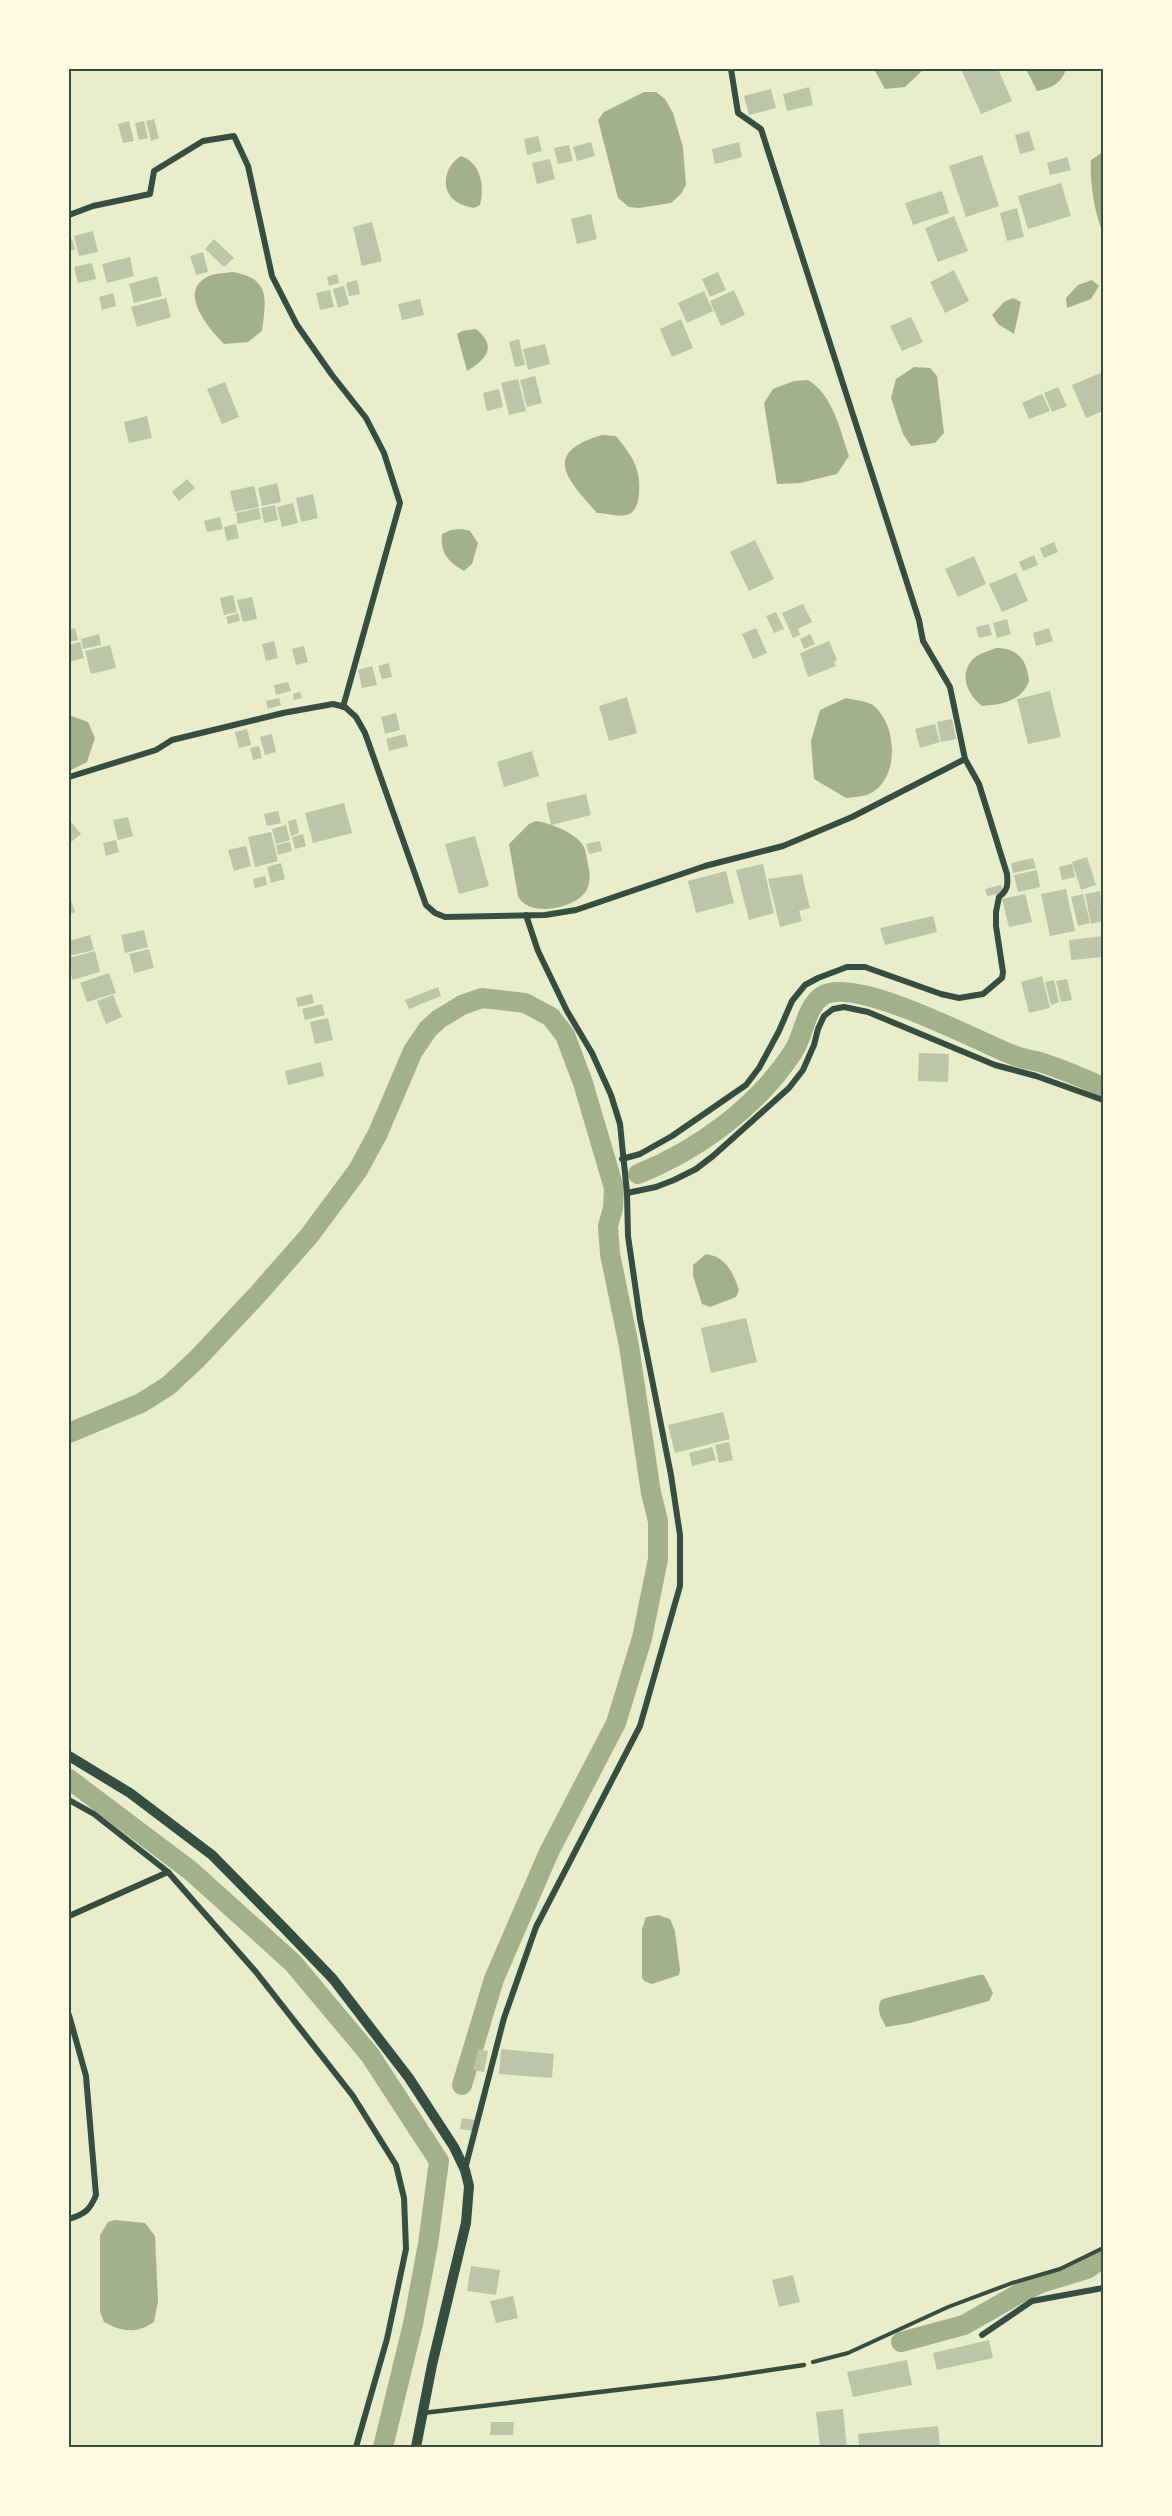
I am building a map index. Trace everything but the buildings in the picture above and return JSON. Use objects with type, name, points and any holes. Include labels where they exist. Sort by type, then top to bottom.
[{"type":"street","points":[[622,1159],[640,1154],[672,1136],[746,1085],[759,1068],[792,1001],[805,985],[818,978],[847,967],[865,967],[941,994],[959,998],[983,994],[1002,978],[1004,972],[997,936],[996,912],[999,897],[1006,892],[1008,886],[1007,874],[979,784],[965,759],[950,687],[923,641],[919,620],[761,129],[738,113],[731,69]]},
{"type":"street","points":[[69,215],[93,206],[150,194],[154,171],[203,141],[234,136],[248,166],[272,276],[297,325],[332,375],[366,417],[384,453],[400,503],[343,707]]},
{"type":"street","points":[[69,777],[156,750],[172,740],[282,713],[333,704],[343,707],[356,717],[365,733],[426,905],[435,913],[445,917],[526,915],[576,910],[705,866],[783,846],[852,817],[965,759]]},
{"type":"street","points":[[465,2170],[504,2018],[536,1927],[639,1726],[680,1586],[680,1535],[671,1475],[640,1319],[628,1236],[627,1193],[620,1124],[611,1095],[592,1053],[567,1011],[538,951],[526,915]]},
{"type":"street","points":[[627,1193],[674,1180],[696,1169],[789,1088],[803,1070],[824,1016],[832,1009],[844,1007],[868,1012],[995,1065],[1036,1076],[1103,1100]]},
{"type":"street","points":[[69,1756],[130,1793],[212,1855],[284,1928],[333,1980],[409,2078],[454,2147],[465,2170],[469,2186],[466,2223],[416,2447]]},
{"type":"street","points":[[69,1800],[94,1814],[168,1872],[256,1972],[353,2096],[396,2165],[404,2198],[406,2249],[387,2339],[356,2447]]},
{"type":"street","points":[[69,1916],[168,1872]]},
{"type":"street","points":[[69,2015],[87,2076],[96,2195],[91,2208],[84,2214],[69,2220]]},
{"type":"street","points":[[982,2335],[1032,2301],[1103,2288]]},
{"type":"lane","points":[[423,2413],[717,2378],[804,2365]]},
{"type":"path","points":[[804,2365],[848,2353],[948,2307],[1060,2269],[1103,2248]]},
{"type":"shaded area","points":[[874,69],[924,69],[905,87],[885,89]]},
{"type":"shaded area","points":[[1026,69],[1066,69],[1055,84],[1037,91]]},
{"type":"shaded area","points":[[644,92],[656,92],[665,99],[673,113],[683,147],[686,185],[681,194],[671,203],[639,208],[629,207],[618,198],[598,120],[604,112]]},
{"type":"shaded area","points":[[1103,152],[1103,234],[1093,198],[1091,160]]},
{"type":"shaded area","points":[[461,156],[473,164],[480,176],[482,190],[480,205],[474,208],[462,205],[453,199],[446,187],[447,173]]},
{"type":"shaded area","points":[[233,272],[245,275],[260,285],[265,300],[262,331],[248,342],[224,344],[198,310],[195,291],[200,283],[209,276]]},
{"type":"shaded area","points":[[1092,280],[1099,286],[1091,299],[1067,308],[1066,298],[1078,285]]},
{"type":"shaded area","points":[[1013,298],[1021,302],[1014,334],[998,324],[992,315],[1004,302]]},
{"type":"shaded area","points":[[476,329],[487,341],[487,352],[480,362],[467,371],[457,334]]},
{"type":"shaded area","points":[[914,367],[930,368],[937,376],[944,433],[935,443],[911,446],[903,434],[891,398],[896,379]]},
{"type":"shaded area","points":[[808,380],[817,387],[830,404],[849,456],[837,474],[800,483],[777,484],[764,403],[773,389],[794,381]]},
{"type":"shaded area","points":[[602,435],[616,436],[637,468],[638,501],[635,509],[628,515],[597,513],[569,479],[565,468],[566,459],[571,450],[583,442]]},
{"type":"shaded area","points":[[462,529],[470,531],[478,543],[472,564],[464,571],[446,556],[442,547],[442,534]]},
{"type":"shaded area","points":[[996,648],[1010,650],[1020,656],[1026,667],[1029,681],[1026,688],[1010,701],[982,706],[969,691],[966,672],[975,657]]},
{"type":"shaded area","points":[[846,698],[873,705],[881,714],[891,738],[892,751],[891,764],[879,787],[867,795],[846,798],[814,779],[811,741],[820,710]]},
{"type":"shaded area","points":[[69,715],[88,722],[95,738],[87,762],[69,771]]},
{"type":"shaded area","points":[[536,821],[555,826],[576,837],[585,849],[590,875],[588,888],[580,897],[562,906],[541,909],[531,907],[523,903],[518,896],[509,844],[529,824]]},
{"type":"shaded area","points":[[706,1254],[719,1258],[728,1266],[739,1290],[736,1297],[710,1307],[702,1304],[693,1276],[693,1265]]},
{"type":"shaded area","points":[[658,1915],[670,1919],[675,1931],[680,1970],[679,1975],[652,1984],[642,1978],[642,1929],[646,1917]]},
{"type":"shaded area","points":[[984,1975],[993,1993],[989,2001],[910,2023],[886,2027],[881,2017],[879,2007],[881,2000]]},
{"type":"shaded area","points":[[115,2220],[145,2223],[155,2236],[158,2301],[154,2322],[135,2330],[123,2330],[104,2322],[100,2312],[100,2235],[108,2222]]},
{"type":"waterway","points":[[638,1174],[682,1153],[724,1125],[744,1108],[762,1091],[793,1052],[816,1001],[822,996],[838,992],[860,994],[916,1012],[1016,1056],[1040,1062],[1103,1087]]},
{"type":"waterway","points":[[69,1433],[141,1403],[168,1386],[197,1359],[258,1294],[309,1236],[358,1170],[378,1133],[413,1051],[428,1029],[439,1019],[462,1005],[482,998],[525,1003],[551,1017],[565,1035],[583,1083],[614,1188],[613,1208],[608,1226],[610,1254],[629,1346],[651,1493],[658,1521],[658,1559],[642,1638],[616,1723],[549,1852],[494,1979],[462,2085]]},
{"type":"waterway","points":[[69,1779],[191,1871],[293,1963],[370,2055],[439,2161],[428,2244],[413,2324],[383,2447]]},
{"type":"waterway","points":[[901,2342],[964,2325],[1020,2293],[1041,2283],[1087,2269],[1103,2258]]}]
